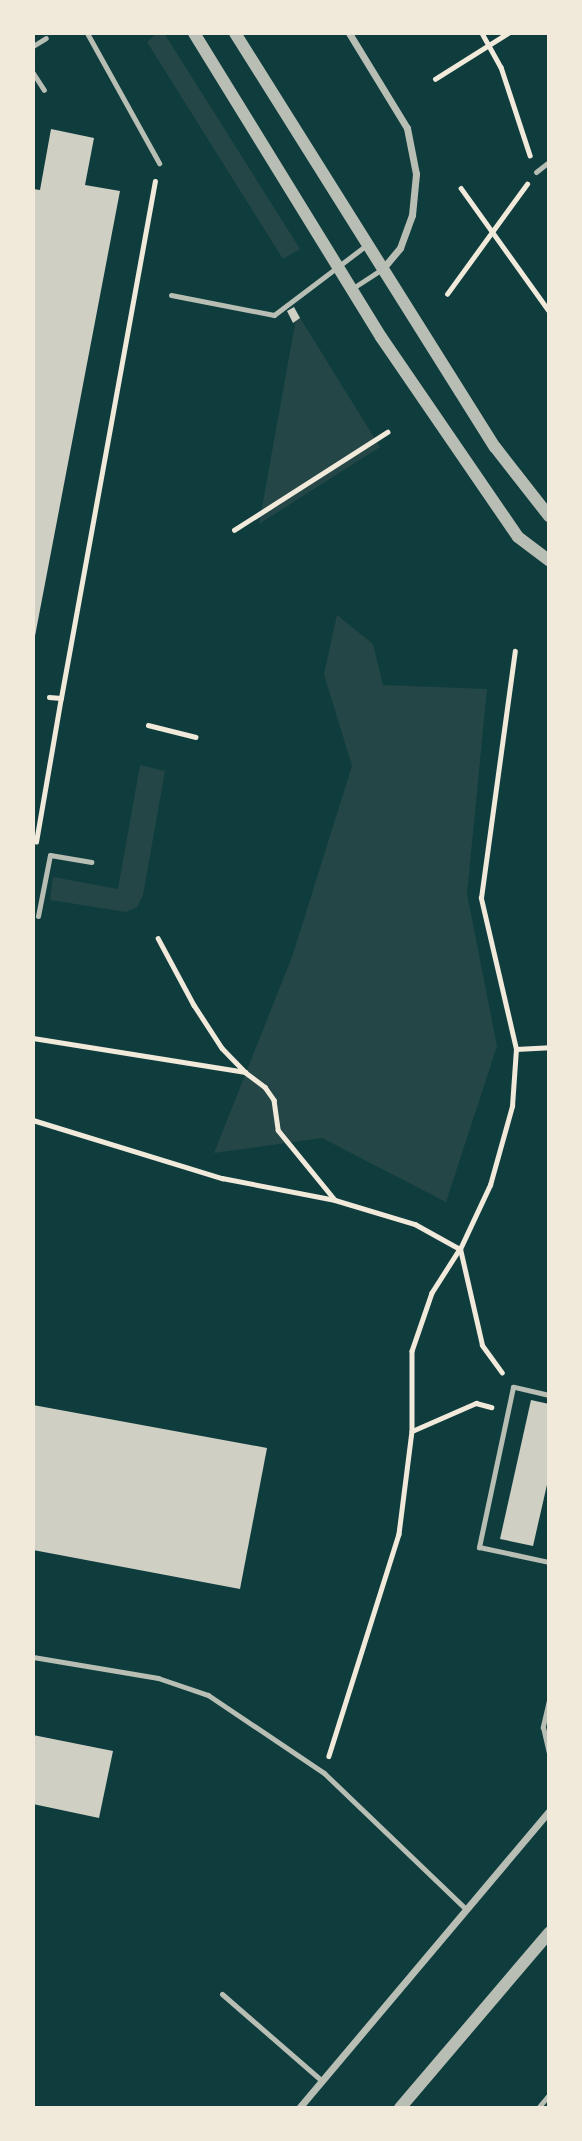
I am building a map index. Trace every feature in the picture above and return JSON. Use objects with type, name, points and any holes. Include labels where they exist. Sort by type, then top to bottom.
[{"type":"street","points":[[194,33],[350,290],[518,537],[549,560]]},
{"type":"street","points":[[235,33],[495,447],[549,516]]},
{"type":"street","points":[[349,33],[407,128],[416,174],[412,215],[400,248],[383,268]]},
{"type":"street","points":[[299,2108],[549,1811]]},
{"type":"street","points":[[400,2108],[549,1933]]},
{"type":"lane","points":[[87,33],[159,163]]},
{"type":"lane","points":[[33,46],[46,38]]},
{"type":"lane","points":[[33,73],[44,90]]},
{"type":"lane","points":[[536,172],[549,162]]},
{"type":"lane","points":[[171,295],[274,314],[368,244]]},
{"type":"lane","points":[[350,290],[383,268]]},
{"type":"lane","points":[[38,916],[50,855],[91,862]]},
{"type":"lane","points":[[549,1395],[513,1387],[479,1547],[549,1562]]},
{"type":"lane","points":[[33,1657],[158,1678],[208,1695],[324,1773],[466,1909]]},
{"type":"lane","points":[[549,1700],[543,1727],[549,1752]]},
{"type":"lane","points":[[222,1994],[322,2081]]},
{"type":"lane","points":[[538,2108],[549,2095]]},
{"type":"path","points":[[447,294],[536,172],[501,66],[482,33]]},
{"type":"path","points":[[435,79],[508,33]]},
{"type":"path","points":[[36,846],[159,163]]},
{"type":"path","points":[[461,188],[495,231],[549,312]]},
{"type":"path","points":[[234,530],[387,432]]},
{"type":"path","points":[[324,1773],[399,1534],[412,1431],[412,1352],[432,1293],[460,1249],[491,1185],[512,1106],[516,1049],[481,898],[515,651]]},
{"type":"path","points":[[49,697],[61,698]]},
{"type":"path","points":[[148,725],[195,737]]},
{"type":"path","points":[[158,938],[215,1037],[245,1072],[265,1087],[274,1100],[278,1130],[335,1200]]},
{"type":"path","points":[[33,1038],[245,1072]]},
{"type":"path","points":[[516,1049],[549,1047]]},
{"type":"path","points":[[33,1120],[222,1178],[335,1200],[415,1223],[460,1249],[482,1345],[513,1387]]},
{"type":"path","points":[[412,1431],[476,1402],[508,1412]]},
{"type":"shaded area","points":[[157,33],[164,33],[300,249],[283,259],[147,42]]},
{"type":"shaded area","points":[[297,313],[380,447],[259,524]]},
{"type":"shaded area","points":[[337,615],[373,644],[383,685],[487,689],[467,894],[497,1046],[446,1202],[322,1138],[214,1153],[292,957],[352,766],[324,674]]},
{"type":"shaded area","points":[[140,765],[165,771],[143,895],[137,907],[126,912],[50,900],[53,877],[118,889]]},
{"type":"building","points":[[51,129],[94,138],[85,185],[120,191],[35,636],[33,189],[40,190]]},
{"type":"building","points":[[294,307],[300,318],[293,323],[287,311]]},
{"type":"building","points":[[531,1400],[549,1404],[549,1476],[533,1546],[500,1539]]},
{"type":"building","points":[[33,1405],[267,1448],[240,1589],[33,1550]]},
{"type":"building","points":[[33,1735],[113,1751],[99,1818],[33,1804]]}]
